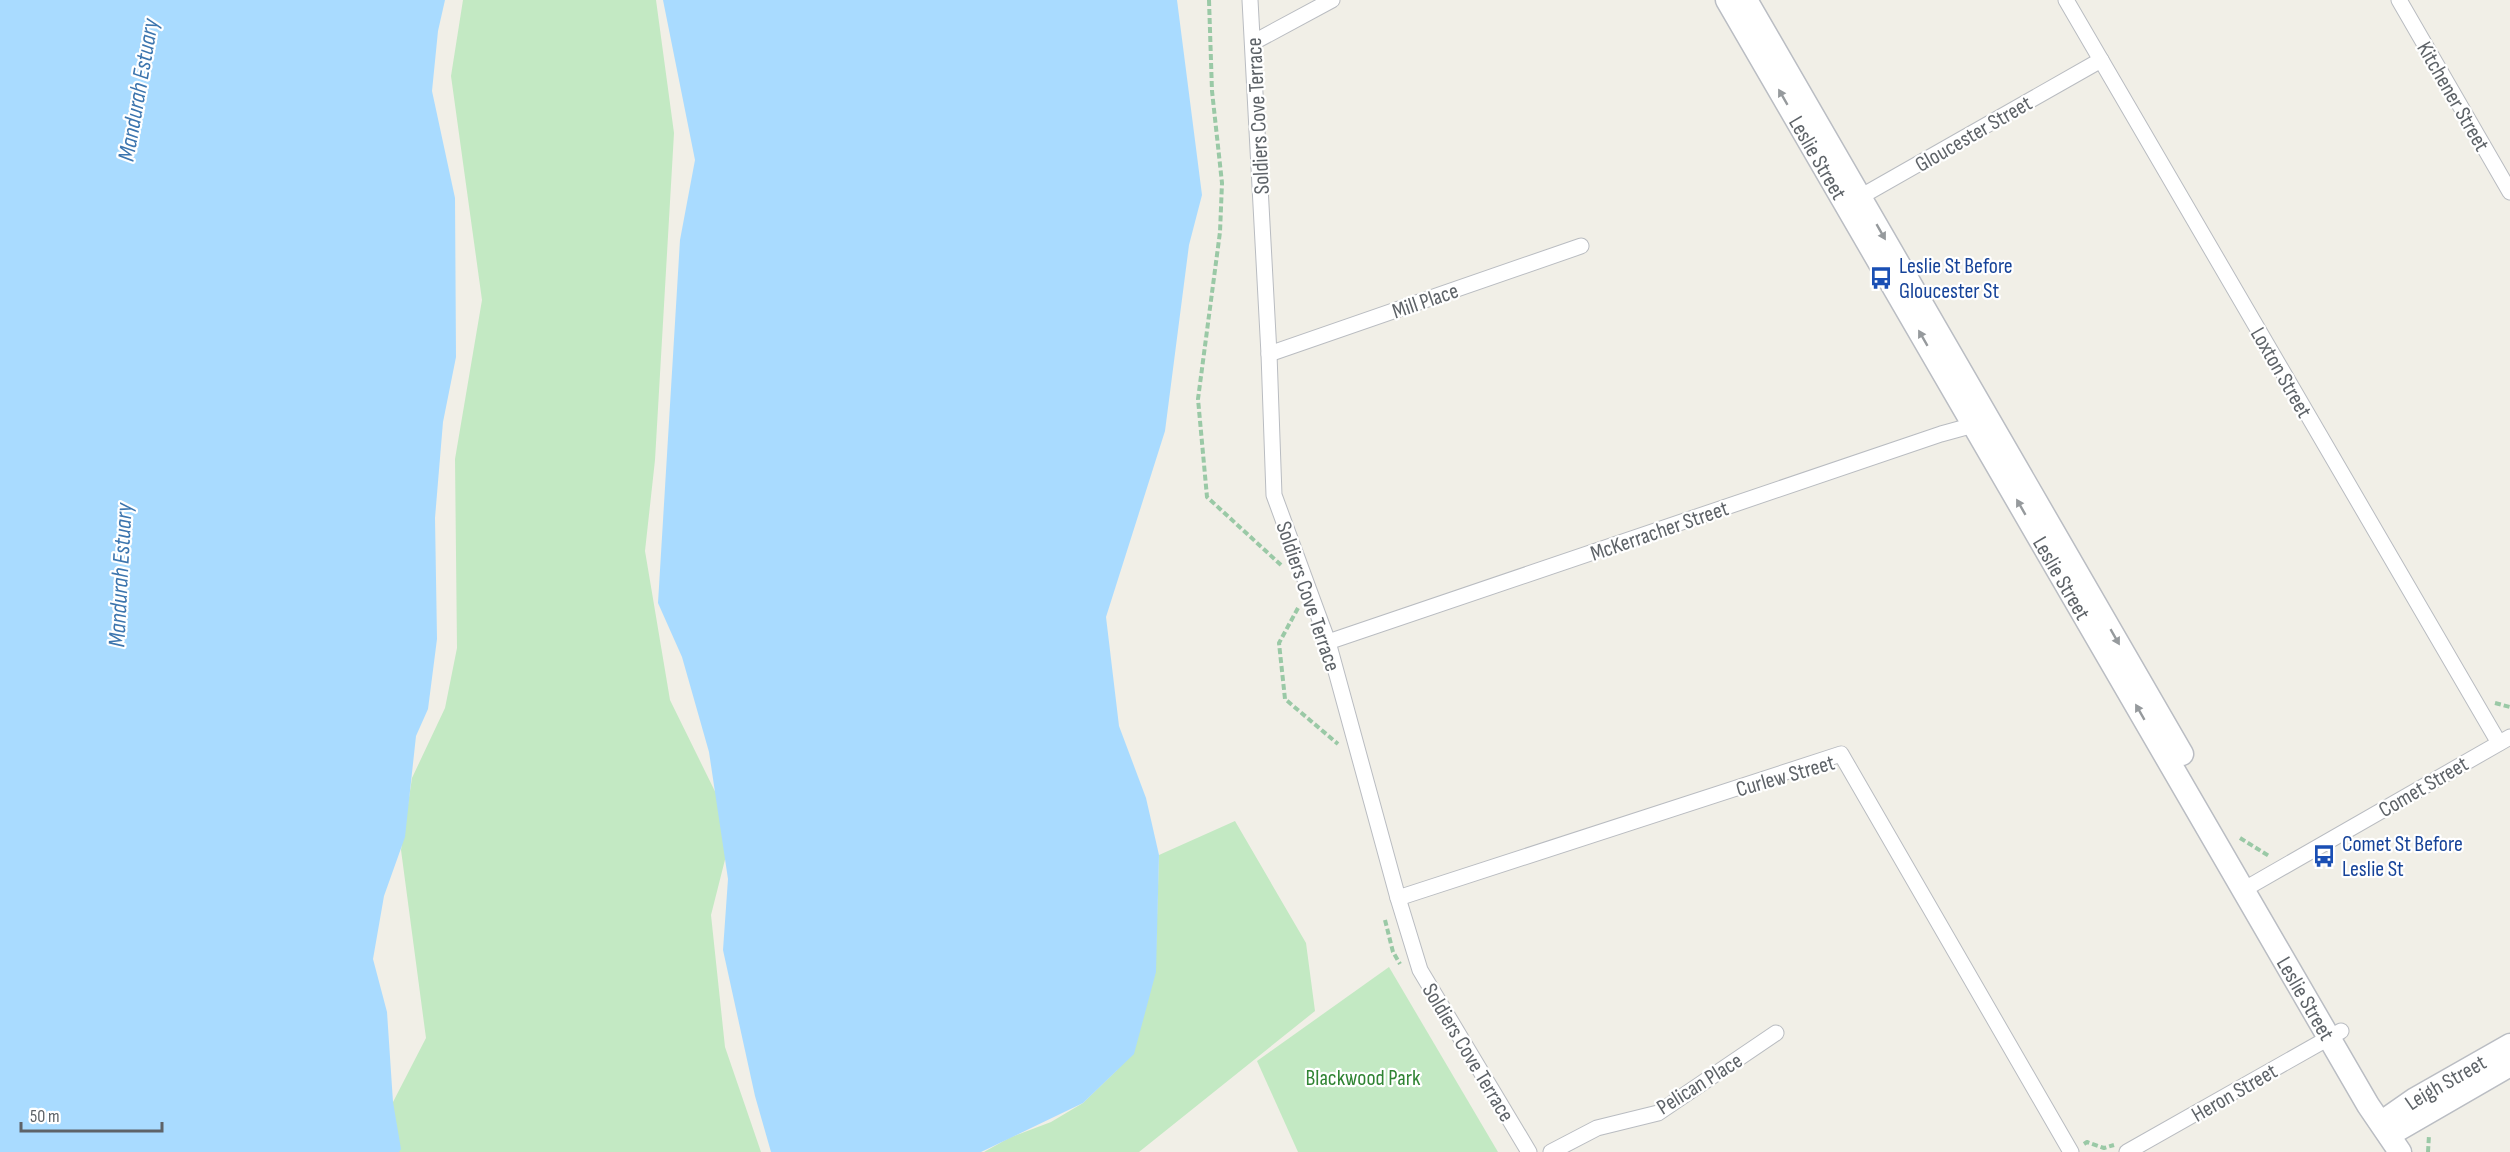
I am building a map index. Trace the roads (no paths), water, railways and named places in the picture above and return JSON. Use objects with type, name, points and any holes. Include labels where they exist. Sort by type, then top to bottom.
[{"type":"street","name":"Soldiers Cove Terrace","points":[[1250,0],[1254,42],[1274,495],[1328,642],[1420,970],[1529,1152]]},
{"type":"street","points":[[1254,42],[1332,0]]},
{"type":"street","name":"Leslie Street","points":[[1726,0],[1853,201],[1982,423],[2335,1034],[2368,1105],[2414,1152]]},
{"type":"street","name":"Leslie Street","points":[[1746,0],[1853,201]]},
{"type":"street","name":"Loxton Street","points":[[2066,0],[2504,740]]},
{"type":"street","name":"Kitchener Street","points":[[2398,0],[2510,192]]},
{"type":"street","name":"Gloucester Street","points":[[1853,201],[2101,60]]},
{"type":"street","name":"Mill Place","points":[[1269,354],[1581,246]]},
{"type":"street","name":"McKerracher Street","points":[[1328,642],[1941,434],[1982,423]]},
{"type":"street","name":"Comet Street","points":[[2249,886],[2504,740]]},
{"type":"street","name":"Curlew Street","points":[[1398,898],[1841,754],[2071,1152]]},
{"type":"street","name":"Pelican Place","points":[[1551,1152],[1597,1128],[1658,1113],[1776,1033]]},
{"type":"street","name":"Heron Street","points":[[2126,1145],[2335,1034]]},
{"type":"street","name":"Leigh Street","points":[[2393,1131],[2415,1099],[2510,1045]]},
{"type":"street","name":"Leigh Street","points":[[2393,1131],[2510,1065]]},
{"type":"water","name":"Mandurah Estuary","points":[[0,0],[445,0],[438,31],[432,91],[455,198],[456,357],[443,422],[435,518],[437,639],[428,709],[416,736],[405,837],[384,896],[373,959],[387,1012],[393,1102],[401,1149],[399,1152],[0,1152]]},
{"type":"water","points":[[663,0],[1177,0],[1202,195],[1189,245],[1165,431],[1106,617],[1119,726],[1146,798],[1159,855],[1156,972],[1134,1054],[1083,1103],[981,1152],[771,1152],[755,1096],[723,950],[728,879],[709,752],[682,657],[658,603],[680,240],[695,160]]},
{"type":"place","name":"Leslie St Before Gloucester St","points":[[1881,278]]},
{"type":"place","name":"Comet St Before Leslie St","points":[[2324,856]]},
{"type":"park label","name":"Blackwood Park","points":[[1363,1077]]}]
